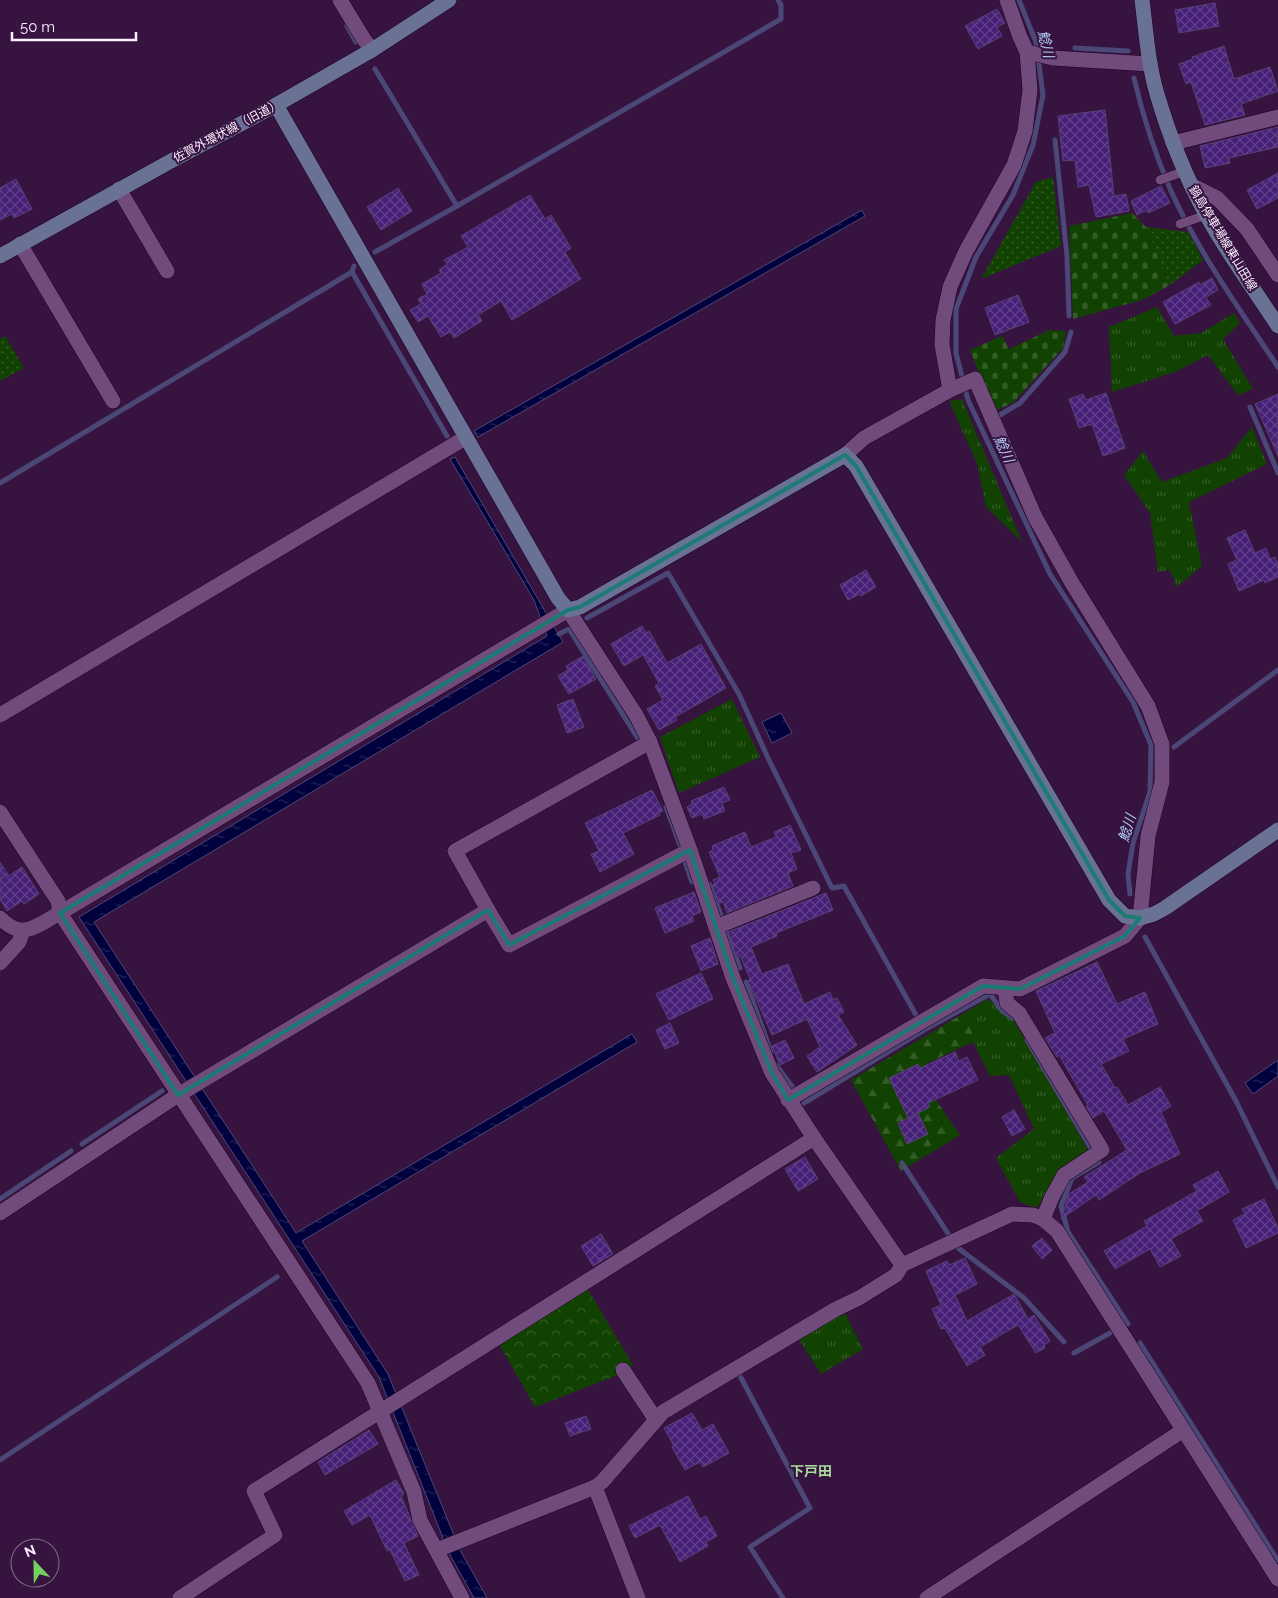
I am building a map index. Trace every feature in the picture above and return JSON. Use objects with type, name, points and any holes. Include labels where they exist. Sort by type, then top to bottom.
[{"type":"street","points":[[341,0],[372,50]]},
{"type":"street","name":"佐賀外環状線（旧道）","points":[[0,256],[119,189],[276,105],[372,50],[449,0]]},
{"type":"street","points":[[950,390],[942,345],[943,320],[950,287],[966,251],[1014,165],[1025,130],[1030,90],[1027,52],[1007,0]]},
{"type":"street","name":"鍋島停車場線東山田線","points":[[1142,0],[1150,64],[1156,93],[1173,143],[1178,173],[1191,185],[1199,217],[1230,253],[1278,326]]},
{"type":"street","points":[[1027,52],[1053,58],[1150,64]]},
{"type":"street","points":[[276,105],[558,598],[568,610],[636,715],[650,742],[690,850],[733,978],[772,1073],[788,1100],[902,1265]]},
{"type":"street","points":[[1173,143],[1278,117]]},
{"type":"street","points":[[1191,185],[1217,198],[1247,229],[1278,275]]},
{"type":"street","points":[[119,189],[167,271]]},
{"type":"street","points":[[20,244],[113,401]]},
{"type":"street","points":[[0,918],[8,926],[22,931],[30,929],[60,913],[540,626],[568,610],[580,607],[845,455],[864,438],[950,390],[974,379],[1035,517],[1072,583],[1148,706],[1162,744],[1162,782],[1148,836],[1140,918]]},
{"type":"street","points":[[0,715],[465,438]]},
{"type":"street","points":[[845,455],[856,466],[1109,900],[1125,916],[1140,918]]},
{"type":"street","points":[[650,742],[455,851],[509,945],[690,850]]},
{"type":"street","points":[[0,812],[58,901],[60,913],[181,1094],[368,1383],[414,1492],[420,1520],[462,1598]]},
{"type":"street","points":[[788,1100],[983,986],[1020,989],[1125,936],[1140,918],[1165,908],[1278,830]]},
{"type":"street","points":[[716,927],[814,888]]},
{"type":"street","points":[[0,1213],[203,1080],[488,910]]},
{"type":"street","points":[[0,963],[19,942],[22,931]]},
{"type":"street","points":[[1005,988],[1007,1003],[1019,1013],[1102,1150],[1064,1175],[1043,1219]]},
{"type":"street","points":[[180,1598],[275,1535],[254,1491],[814,1138]]},
{"type":"street","points":[[437,1550],[595,1488],[663,1412],[896,1275],[902,1265],[1012,1214],[1033,1215],[1043,1219],[1057,1231],[1182,1431],[1278,1579]]},
{"type":"street","points":[[623,1370],[656,1420]]},
{"type":"street","points":[[927,1598],[1182,1431]]},
{"type":"street","points":[[595,1488],[638,1598]]},
{"type":"lane","points":[[1160,180],[1178,173]]},
{"type":"lane","points":[[1180,224],[1199,217]]},
{"type":"highlighted area","points":[[845,455],[856,466],[1109,900],[1125,916],[1140,918],[1125,936],[1020,989],[983,986],[788,1100],[772,1073],[733,978],[690,850],[509,945],[488,910],[178,1095],[60,913],[568,610],[580,607]]},
{"type":"green space","points":[[1053,177],[1061,246],[981,279],[1036,182]]},
{"type":"green space","points":[[1132,213],[1146,227],[1170,285],[1142,300],[1073,319],[1069,226]]},
{"type":"green space","points":[[1146,227],[1188,232],[1203,260],[1170,285]]},
{"type":"green space","points":[[1157,307],[1174,336],[1201,333],[1234,313],[1240,323],[1223,339],[1253,389],[1238,395],[1208,355],[1175,372],[1112,392],[1109,327]]},
{"type":"green space","points":[[1049,330],[1066,331],[1063,348],[1013,403],[994,411],[970,350],[1002,336],[1009,349]]},
{"type":"green space","points":[[5,336],[24,368],[0,381],[0,339]]},
{"type":"green space","points":[[962,399],[1022,542],[986,507],[977,463],[949,401]]},
{"type":"green space","points":[[1252,427],[1267,464],[1189,502],[1202,566],[1177,587],[1170,570],[1158,572],[1150,513],[1124,475],[1143,451],[1162,482],[1227,458]]},
{"type":"green space","points":[[732,699],[760,757],[679,793],[660,737]]},
{"type":"green space","points":[[988,999],[1015,1022],[1088,1150],[1060,1170],[1037,1208],[1020,1202],[996,1158],[1034,1129],[1009,1075],[990,1076],[973,1042],[969,1010]]},
{"type":"green space","points":[[969,1010],[973,1042],[925,1064],[931,1093],[960,1135],[901,1171],[851,1080]]},
{"type":"green space","points":[[587,1288],[633,1365],[618,1375],[535,1407],[499,1344]]},
{"type":"green space","points":[[845,1313],[863,1349],[821,1374],[798,1338]]},
{"type":"water","points":[[862,210],[865,216],[478,437],[474,431]]},
{"type":"water","points":[[455,457],[563,642],[94,922],[296,1233],[632,1034],[637,1042],[302,1241],[388,1374],[460,1550],[487,1598],[474,1598],[449,1553],[379,1377],[79,917],[547,636],[534,600],[450,459]]},
{"type":"water","points":[[781,713],[792,733],[772,743],[762,722]]},
{"type":"water","points":[[1278,1060],[1278,1076],[1253,1094],[1245,1083]]},
{"type":"building","points":[[1215,3],[1219,26],[1179,33],[1175,10]]},
{"type":"building","points":[[997,9],[1005,23],[997,27],[1002,36],[978,49],[965,26]]},
{"type":"building","points":[[1224,46],[1234,79],[1270,67],[1278,91],[1241,104],[1245,115],[1205,125],[1191,82],[1186,84],[1179,64],[1193,59],[1192,57]]},
{"type":"building","points":[[1105,110],[1114,196],[1126,194],[1129,211],[1096,217],[1089,185],[1078,187],[1075,160],[1063,161],[1058,116]]},
{"type":"building","points":[[1278,127],[1278,147],[1229,158],[1230,163],[1205,168],[1200,146]]},
{"type":"building","points":[[1278,173],[1278,198],[1257,209],[1247,190]]},
{"type":"building","points":[[16,179],[32,209],[14,218],[12,214],[0,220],[0,188]]},
{"type":"building","points":[[1161,186],[1170,203],[1148,213],[1147,210],[1137,215],[1131,201]]},
{"type":"building","points":[[398,188],[412,211],[381,230],[367,207]]},
{"type":"building","points":[[530,195],[545,219],[551,215],[571,248],[565,252],[581,279],[512,320],[501,301],[478,315],[482,321],[454,338],[450,332],[441,337],[428,316],[418,322],[410,310],[421,304],[418,299],[427,294],[422,284],[441,273],[439,270],[447,264],[444,260],[468,247],[461,236]]},
{"type":"building","points":[[1212,278],[1218,290],[1206,297],[1211,305],[1175,324],[1163,302],[1199,282],[1200,285]]},
{"type":"building","points":[[1018,295],[1029,322],[995,335],[985,308]]},
{"type":"building","points":[[1106,393],[1125,448],[1103,456],[1092,424],[1079,428],[1069,399],[1083,394],[1086,400]]},
{"type":"building","points":[[1278,394],[1278,456],[1255,404]]},
{"type":"building","points":[[1245,530],[1255,553],[1266,548],[1270,559],[1275,557],[1278,564],[1278,577],[1265,583],[1264,580],[1239,591],[1228,564],[1237,560],[1227,538]]},
{"type":"building","points":[[866,570],[876,587],[861,596],[860,594],[848,600],[840,585]]},
{"type":"building","points":[[642,626],[646,633],[649,631],[667,663],[701,644],[726,688],[675,717],[677,720],[659,730],[647,709],[663,700],[655,686],[659,683],[643,655],[624,666],[611,644]]},
{"type":"building","points":[[583,656],[596,679],[569,694],[558,676],[568,670],[566,666]]},
{"type":"building","points":[[573,699],[584,727],[567,733],[557,705]]},
{"type":"building","points":[[724,787],[730,800],[722,803],[725,811],[704,819],[702,814],[692,818],[687,807],[692,804],[691,801]]},
{"type":"building","points":[[652,790],[663,811],[659,813],[660,815],[623,833],[634,854],[600,872],[591,854],[599,851],[585,823]]},
{"type":"building","points":[[790,825],[801,850],[791,853],[797,869],[788,873],[793,886],[727,913],[723,902],[718,904],[712,885],[715,884],[713,880],[720,877],[709,852],[713,850],[712,846],[745,832],[751,847],[776,837],[774,832]]},
{"type":"building","points":[[0,862],[9,876],[22,867],[39,894],[24,904],[22,901],[7,911],[0,899]]},
{"type":"building","points":[[694,892],[701,912],[692,916],[694,921],[665,933],[655,908]]},
{"type":"building","points":[[826,893],[833,910],[776,933],[777,936],[751,947],[762,974],[788,964],[804,1004],[830,992],[833,1000],[837,998],[844,1012],[838,1015],[857,1045],[817,1072],[807,1056],[820,1047],[807,1019],[772,1035],[748,981],[750,979],[740,955],[736,957],[728,932]]},
{"type":"building","points":[[710,938],[718,964],[701,971],[691,946]]},
{"type":"building","points":[[1097,962],[1117,1004],[1145,992],[1158,1024],[1123,1039],[1129,1051],[1101,1064],[1115,1088],[1117,1087],[1128,1105],[1160,1087],[1171,1106],[1161,1112],[1180,1154],[1140,1173],[1099,1200],[1096,1195],[1061,1219],[1069,1194],[1088,1182],[1084,1177],[1127,1150],[1104,1111],[1093,1118],[1086,1106],[1088,1105],[1059,1055],[1057,1057],[1045,1038],[1055,1033],[1036,991]]},
{"type":"building","points":[[701,973],[713,999],[669,1020],[656,994]]},
{"type":"building","points":[[670,1023],[679,1043],[665,1049],[656,1030]]},
{"type":"building","points":[[785,1040],[794,1058],[780,1065],[772,1046]]},
{"type":"building","points":[[955,1052],[959,1061],[967,1057],[978,1080],[928,1103],[930,1107],[908,1118],[889,1078],[918,1064],[920,1068]]},
{"type":"building","points":[[1014,1110],[1025,1129],[1012,1136],[1002,1117]]},
{"type":"building","points":[[918,1113],[928,1134],[907,1144],[898,1123]]},
{"type":"building","points":[[805,1157],[818,1179],[798,1191],[785,1169]]},
{"type":"building","points":[[1218,1171],[1229,1192],[1197,1211],[1203,1221],[1171,1239],[1181,1256],[1160,1267],[1150,1249],[1115,1269],[1104,1251],[1147,1226],[1144,1221],[1197,1191],[1193,1185]]},
{"type":"building","points":[[1264,1199],[1278,1228],[1278,1233],[1246,1248],[1233,1220],[1245,1214],[1242,1209]]},
{"type":"building","points":[[601,1234],[613,1254],[593,1266],[581,1246]]},
{"type":"building","points":[[1042,1238],[1052,1250],[1042,1259],[1032,1246]]},
{"type":"building","points":[[965,1258],[977,1284],[955,1295],[967,1321],[1014,1294],[1028,1319],[1034,1315],[1050,1341],[1044,1345],[1045,1348],[1036,1353],[1018,1325],[980,1347],[985,1355],[967,1366],[945,1328],[941,1329],[932,1309],[941,1305],[926,1271],[947,1261],[949,1265]]},
{"type":"building","points":[[692,1413],[702,1430],[713,1424],[729,1453],[703,1467],[700,1462],[685,1470],[664,1428]]},
{"type":"building","points":[[586,1416],[591,1429],[570,1436],[565,1423]]},
{"type":"building","points":[[369,1430],[378,1444],[325,1475],[318,1462]]},
{"type":"building","points":[[396,1480],[404,1494],[401,1496],[418,1536],[404,1543],[419,1575],[405,1581],[390,1550],[387,1551],[370,1515],[352,1525],[344,1511]]},
{"type":"building","points":[[688,1496],[700,1519],[706,1516],[717,1536],[706,1542],[708,1546],[680,1562],[660,1525],[635,1538],[629,1526]]},
{"type":"waterway","points":[[457,206],[781,19],[781,5],[778,0]]},
{"type":"waterway","name":"鯰川","points":[[1019,0],[1036,42],[1043,95],[1033,145],[1013,195],[976,257],[956,309],[956,353],[968,400],[1050,574],[1133,702],[1151,745],[1150,792],[1133,843],[1128,874],[1130,894]]},
{"type":"waterway","points":[[347,26],[356,42]]},
{"type":"waterway","points":[[1075,48],[1128,51]]},
{"type":"waterway","points":[[375,69],[457,206],[375,252]]},
{"type":"waterway","points":[[1134,78],[1145,121],[1171,191],[1182,214],[1221,281],[1278,367]]},
{"type":"waterway","points":[[1055,140],[1067,256],[1069,316]]},
{"type":"waterway","points":[[354,266],[352,272],[447,436]]},
{"type":"waterway","points":[[0,483],[352,272]]},
{"type":"waterway","points":[[1000,415],[1020,403],[1065,352],[1071,332]]},
{"type":"waterway","points":[[1250,407],[1278,473]]},
{"type":"waterway","points":[[587,618],[668,573],[739,694],[768,758],[832,888],[844,886],[916,1015]]},
{"type":"waterway","points":[[559,634],[569,629],[639,740]]},
{"type":"waterway","points":[[1174,747],[1278,670]]},
{"type":"waterway","points":[[666,807],[681,848]]},
{"type":"waterway","points":[[685,862],[692,882]]},
{"type":"waterway","points":[[709,884],[722,918]]},
{"type":"waterway","points":[[726,930],[740,968]]},
{"type":"waterway","name":"鯰川","points":[[1145,937],[1236,1101],[1278,1187]]},
{"type":"waterway","points":[[746,982],[771,1052]]},
{"type":"waterway","points":[[804,1103],[924,1030],[990,994],[1002,1011],[1013,1018]]},
{"type":"waterway","points":[[1027,1040],[1090,1147]]},
{"type":"waterway","points":[[776,1065],[794,1089]]},
{"type":"waterway","points":[[82,1144],[162,1091]]},
{"type":"waterway","points":[[0,1199],[71,1151]]},
{"type":"waterway","points":[[1099,1162],[1072,1178],[1061,1206],[1068,1232],[1128,1324]]},
{"type":"waterway","points":[[902,1163],[949,1235]]},
{"type":"waterway","points":[[958,1248],[1024,1298],[1064,1342]]},
{"type":"waterway","points":[[0,1460],[277,1277]]},
{"type":"waterway","points":[[1074,1353],[1110,1333]]},
{"type":"waterway","points":[[1140,1343],[1278,1561]]},
{"type":"waterway","points":[[739,1374],[810,1508],[750,1547],[783,1598]]},
{"type":"district","name":"下戸田","points":[[811,1471]]}]
